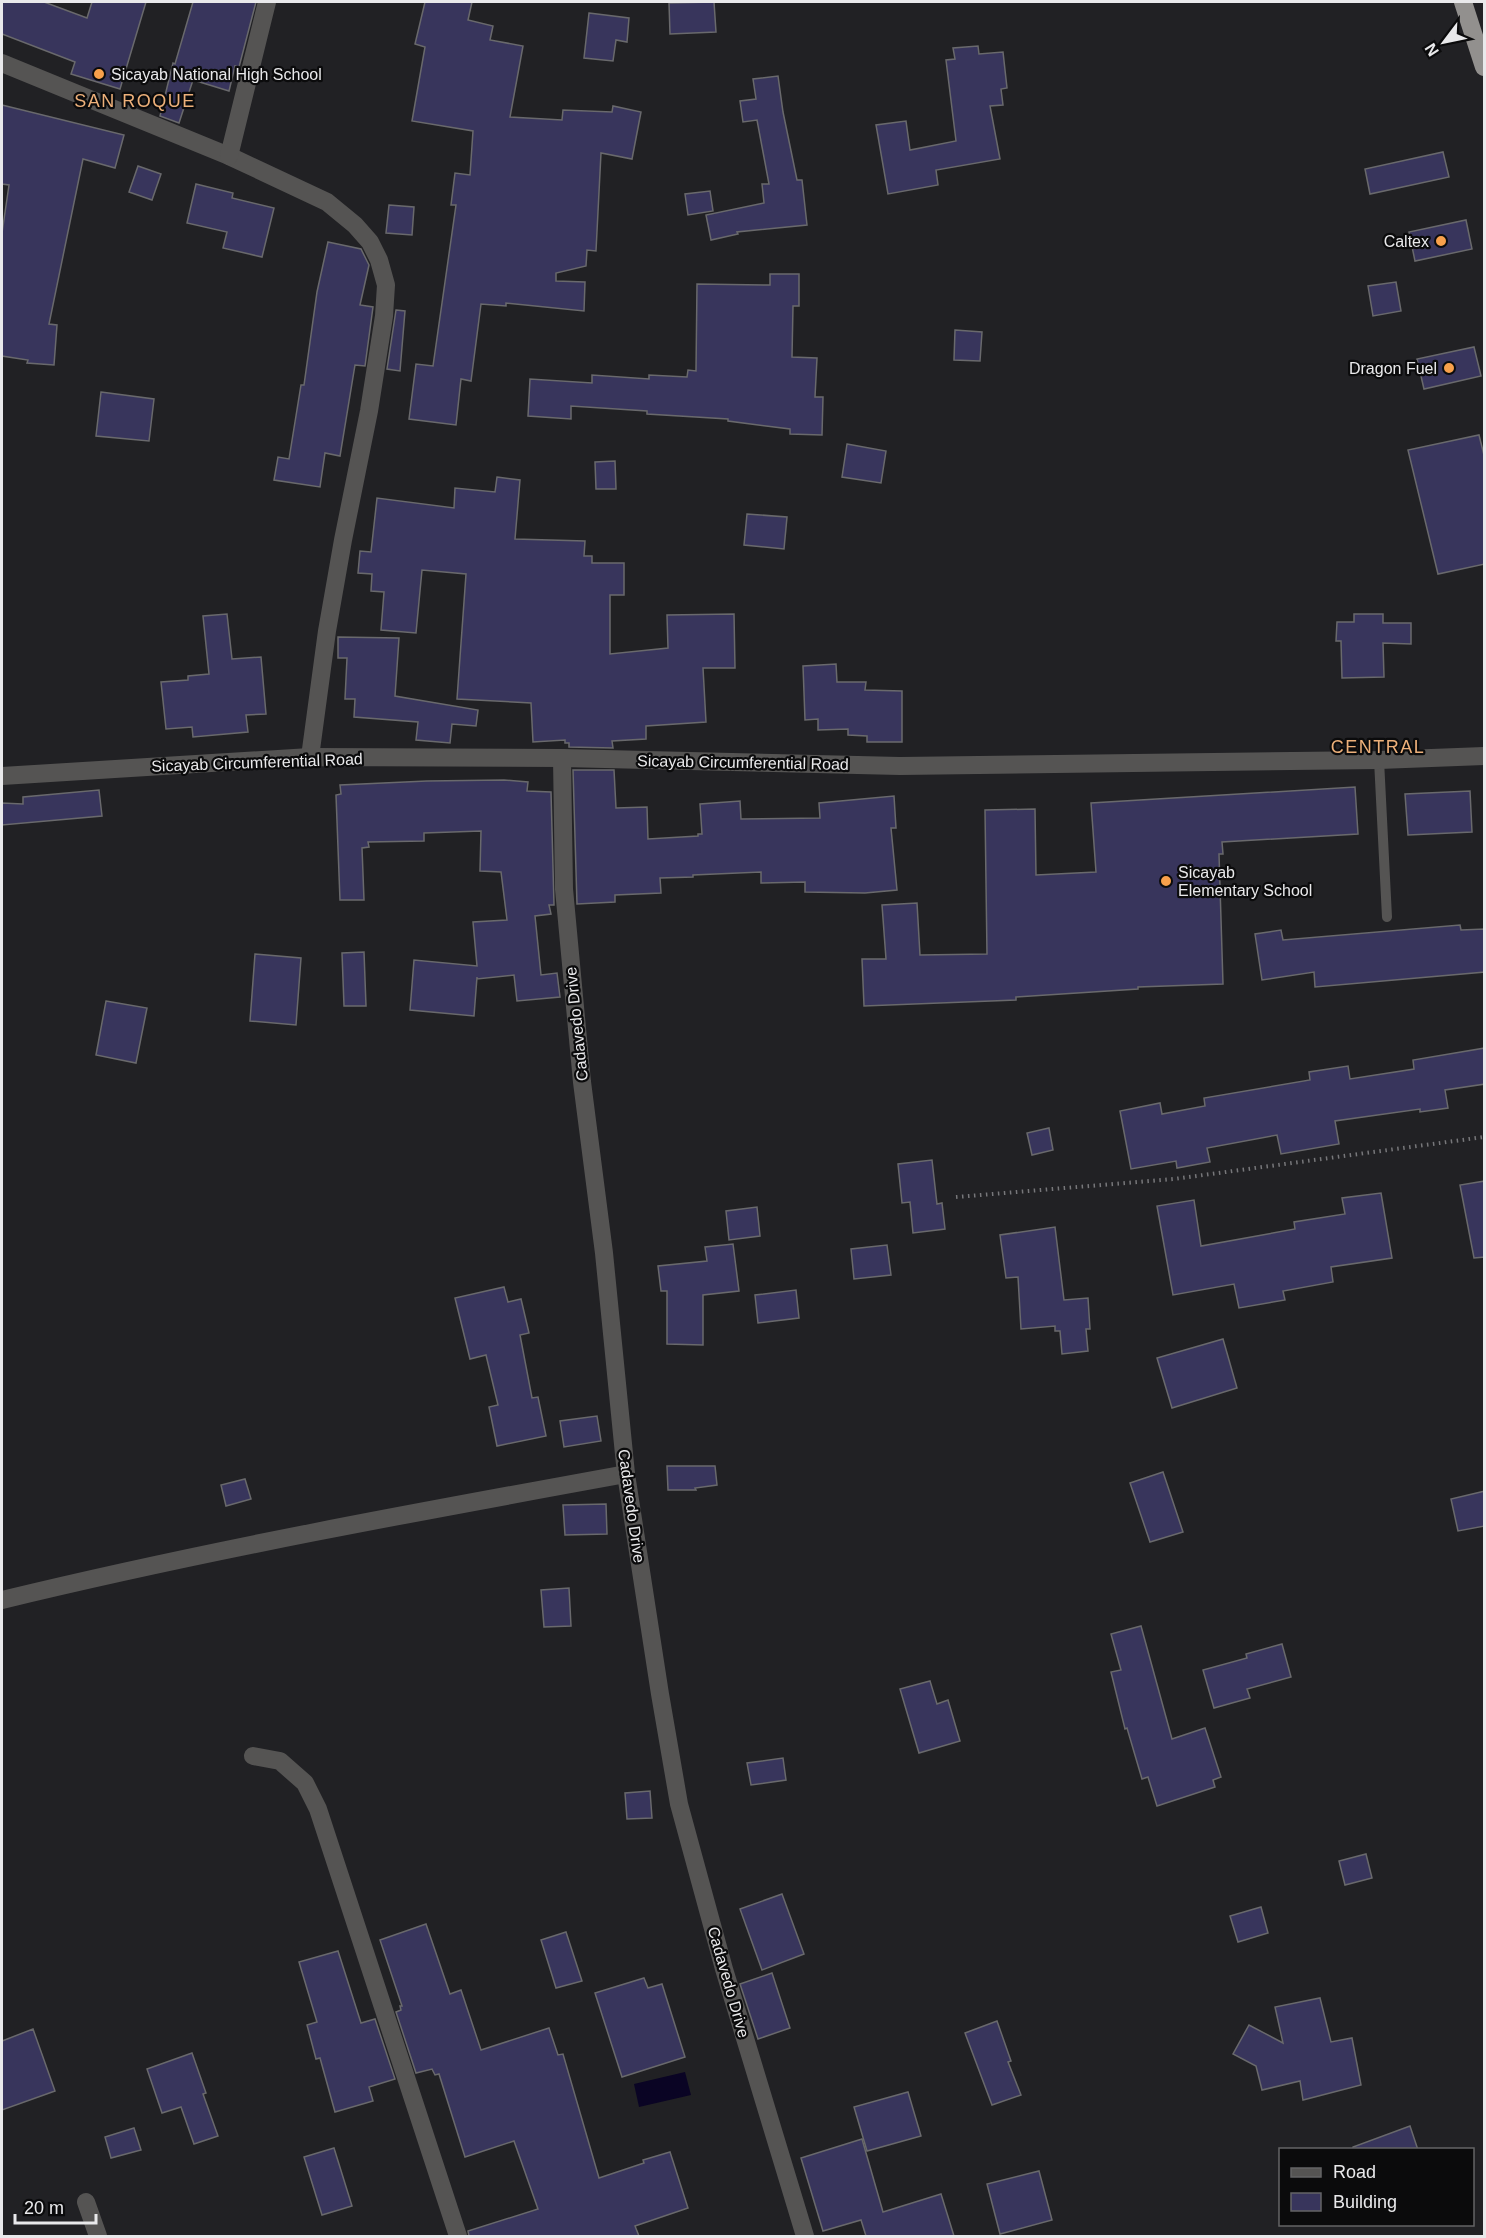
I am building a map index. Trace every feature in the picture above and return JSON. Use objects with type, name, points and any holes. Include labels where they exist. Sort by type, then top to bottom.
[{"type":"highway","points":[[1463,2],[1485,67]]},
{"type":"street","points":[[229,156],[267,2]]},
{"type":"street","points":[[2,63],[229,156],[327,202],[355,225],[370,242],[379,260],[386,285],[384,316],[371,399],[331,608],[310,758]]},
{"type":"street","name":"Sicayab Circumferential Road","points":[[2,776],[310,758],[562,758],[900,766],[1379,760],[1485,756]]},
{"type":"street","name":"Cadavedo Drive","points":[[562,758],[564,890],[582,1082],[604,1253],[626,1474],[679,1804],[724,1969],[805,2236]]},
{"type":"street","points":[[2,1599],[430,1509],[626,1474]]},
{"type":"street","points":[[253,1756],[280,1761],[305,1783],[318,1809],[458,2236]]},
{"type":"street","points":[[86,2202],[98,2236]]},
{"type":"lane","points":[[1379,760],[1387,916]]},
{"type":"path","points":[[956,1197],[1173,1179],[1485,1137]]},
{"type":"shaded area","points":[[685,2072],[691,2095],[639,2107],[634,2084]]},
{"type":"building","name":"Sicayab National High School","points":[[2,2],[44,2],[87,18],[92,2],[146,2],[120,89],[71,74],[75,62],[2,34]]},
{"type":"building","points":[[193,2],[256,2],[239,67],[235,66],[229,91],[193,80],[179,123],[160,116],[173,63],[175,64]]},
{"type":"building","points":[[425,2],[472,2],[468,20],[493,26],[490,40],[523,46],[510,117],[562,120],[563,110],[612,112],[613,106],[641,112],[632,159],[601,153],[596,251],[587,250],[586,266],[556,273],[556,281],[585,282],[584,311],[506,303],[506,306],[481,304],[471,381],[461,379],[456,425],[409,419],[416,364],[433,366],[456,205],[451,205],[455,173],[470,175],[473,131],[412,121],[425,47],[415,44]]},
{"type":"building","points":[[714,2],[716,32],[670,34],[669,3]]},
{"type":"building","points":[[589,13],[629,18],[627,42],[616,40],[613,61],[584,58]]},
{"type":"building","points":[[978,46],[979,54],[1003,52],[1007,88],[1001,89],[1003,105],[990,106],[1000,159],[936,170],[938,185],[888,194],[876,125],[906,121],[910,150],[956,141],[946,60],[955,59],[953,48]]},
{"type":"building","points":[[778,76],[797,180],[802,180],[807,225],[737,232],[738,234],[711,240],[706,215],[764,203],[762,184],[769,184],[757,120],[743,122],[740,101],[756,99],[753,79]]},
{"type":"building","points":[[2,105],[124,135],[115,168],[83,159],[49,324],[57,325],[54,365],[27,363],[28,360],[2,356],[2,233],[9,185],[2,184]]},
{"type":"building","points":[[1443,152],[1449,177],[1370,194],[1365,169]]},
{"type":"building","points":[[138,166],[161,174],[152,200],[129,192]]},
{"type":"building","points":[[196,184],[233,193],[232,198],[274,208],[262,257],[223,248],[227,232],[187,223]]},
{"type":"building","points":[[710,191],[713,211],[688,215],[685,194]]},
{"type":"building","points":[[389,205],[414,207],[412,235],[386,233]]},
{"type":"building","name":"Caltex","points":[[1466,220],[1472,249],[1415,261],[1409,232]]},
{"type":"building","points":[[328,242],[361,249],[369,265],[360,305],[373,307],[365,366],[355,365],[340,456],[325,453],[320,487],[274,480],[278,457],[289,459],[301,385],[304,385],[317,292]]},
{"type":"building","points":[[770,274],[799,274],[799,306],[793,306],[792,357],[817,358],[815,397],[823,397],[822,435],[790,434],[790,429],[728,421],[728,419],[571,406],[571,419],[528,416],[530,379],[592,383],[592,375],[649,379],[649,375],[687,377],[688,370],[696,371],[697,284],[770,285]]},
{"type":"building","points":[[1396,282],[1401,311],[1373,316],[1368,286]]},
{"type":"building","points":[[396,310],[405,311],[400,371],[387,369]]},
{"type":"building","points":[[955,330],[982,332],[980,361],[954,360]]},
{"type":"building","name":"Dragon Fuel","points":[[1474,347],[1481,376],[1424,389],[1417,359]]},
{"type":"building","points":[[101,392],[154,399],[149,441],[96,436]]},
{"type":"building","points":[[1479,435],[1485,459],[1485,564],[1438,574],[1408,450]]},
{"type":"building","points":[[847,444],[886,451],[881,483],[842,477]]},
{"type":"building","points":[[615,461],[616,489],[596,489],[595,462]]},
{"type":"building","points":[[497,477],[520,480],[515,539],[585,541],[584,556],[592,556],[592,563],[624,563],[624,595],[610,595],[610,654],[668,648],[667,615],[734,614],[735,668],[703,668],[706,722],[646,726],[646,739],[612,741],[613,748],[569,747],[569,743],[565,743],[565,740],[533,742],[531,703],[457,699],[466,574],[422,570],[416,633],[381,630],[384,592],[371,591],[372,574],[358,573],[360,551],[371,552],[377,498],[454,508],[455,488],[495,492]]},
{"type":"building","points":[[747,514],[787,517],[784,549],[744,545]]},
{"type":"building","points":[[227,614],[232,659],[261,657],[266,714],[246,715],[248,732],[193,737],[192,727],[166,729],[161,682],[188,680],[188,676],[209,674],[203,616]]},
{"type":"building","points":[[1354,614],[1383,614],[1383,623],[1411,623],[1411,644],[1383,643],[1384,677],[1342,678],[1341,641],[1336,641],[1337,622],[1354,622]]},
{"type":"building","points":[[338,637],[399,638],[395,696],[478,710],[476,726],[452,724],[450,743],[416,740],[418,722],[354,717],[355,699],[345,699],[347,658],[338,658]]},
{"type":"building","points":[[836,664],[837,682],[866,682],[865,690],[902,691],[902,742],[867,742],[867,736],[848,735],[848,729],[818,730],[818,719],[805,720],[803,666]]},
{"type":"building","points":[[573,770],[614,770],[616,808],[647,807],[648,839],[702,834],[700,804],[740,801],[741,819],[820,818],[819,803],[894,796],[896,828],[891,828],[897,890],[865,893],[805,892],[805,882],[761,883],[761,872],[660,878],[661,893],[615,895],[615,902],[577,904]]},
{"type":"building","points":[[504,780],[528,782],[527,791],[551,792],[554,905],[549,905],[551,914],[535,916],[541,975],[557,973],[560,997],[517,1001],[514,975],[477,979],[477,977],[474,1016],[410,1010],[414,960],[477,966],[473,922],[507,920],[501,872],[480,871],[481,831],[424,833],[424,841],[368,842],[369,847],[362,848],[364,900],[340,900],[336,795],[341,794],[340,785]]},
{"type":"building","points":[[1355,787],[1358,834],[1222,842],[1223,854],[1219,854],[1223,984],[1138,987],[1138,989],[1016,997],[1016,1000],[864,1006],[862,959],[886,959],[882,905],[917,903],[920,955],[987,954],[985,810],[1035,809],[1036,875],[1096,872],[1091,803]]},
{"type":"building","points":[[99,790],[102,816],[2,825],[2,803],[23,804],[23,797]]},
{"type":"building","points":[[1470,791],[1472,832],[1408,835],[1405,794]]},
{"type":"building","points":[[1460,925],[1461,930],[1485,929],[1485,972],[1315,987],[1314,972],[1262,980],[1255,934],[1281,930],[1283,940]]},
{"type":"building","points":[[364,952],[366,1006],[344,1006],[342,953]]},
{"type":"building","points":[[255,954],[301,958],[296,1025],[250,1021]]},
{"type":"building","points":[[106,1001],[147,1008],[136,1063],[96,1055]]},
{"type":"building","points":[[1485,1048],[1485,1084],[1445,1090],[1448,1108],[1420,1112],[1420,1109],[1335,1121],[1339,1144],[1281,1154],[1277,1135],[1207,1148],[1210,1162],[1177,1168],[1176,1161],[1131,1169],[1120,1111],[1160,1103],[1162,1114],[1205,1106],[1204,1098],[1310,1080],[1309,1072],[1348,1066],[1350,1079],[1414,1069],[1413,1060]]},
{"type":"building","points":[[1049,1128],[1053,1150],[1032,1155],[1027,1133]]},
{"type":"building","points":[[932,1160],[937,1204],[942,1203],[945,1229],[913,1233],[910,1202],[902,1203],[898,1164]]},
{"type":"building","points":[[1485,1181],[1485,1257],[1474,1258],[1460,1185]]},
{"type":"building","points":[[1381,1193],[1392,1258],[1331,1267],[1333,1282],[1283,1291],[1285,1300],[1239,1308],[1234,1284],[1173,1295],[1157,1206],[1194,1200],[1201,1246],[1295,1229],[1294,1222],[1345,1214],[1342,1198]]},
{"type":"building","points":[[757,1207],[760,1236],[729,1240],[726,1211]]},
{"type":"building","points":[[1055,1227],[1064,1300],[1088,1298],[1090,1329],[1086,1329],[1088,1351],[1062,1354],[1060,1331],[1055,1331],[1055,1326],[1021,1329],[1018,1277],[1006,1278],[1000,1235]]},
{"type":"building","points":[[733,1244],[739,1291],[703,1295],[703,1345],[667,1344],[667,1291],[661,1291],[658,1266],[707,1261],[705,1247]]},
{"type":"building","points":[[887,1245],[891,1275],[854,1279],[851,1249]]},
{"type":"building","points":[[504,1287],[508,1302],[521,1299],[529,1333],[520,1335],[532,1398],[538,1397],[546,1436],[497,1446],[489,1407],[498,1405],[486,1355],[470,1359],[455,1298]]},
{"type":"building","points":[[796,1290],[799,1318],[758,1323],[755,1295]]},
{"type":"building","points":[[1223,1339],[1237,1388],[1172,1408],[1157,1358]]},
{"type":"building","points":[[597,1416],[601,1441],[564,1447],[560,1421]]},
{"type":"building","points":[[667,1466],[715,1466],[717,1485],[695,1488],[696,1490],[668,1490]]},
{"type":"building","points":[[1163,1472],[1183,1532],[1150,1542],[1130,1483]]},
{"type":"building","points":[[245,1479],[251,1499],[226,1506],[221,1485]]},
{"type":"building","points":[[1485,1491],[1485,1526],[1458,1531],[1451,1499]]},
{"type":"building","points":[[606,1504],[607,1534],[565,1535],[563,1505]]},
{"type":"building","points":[[569,1588],[571,1626],[544,1627],[541,1590]]},
{"type":"building","points":[[1141,1626],[1172,1739],[1205,1728],[1221,1777],[1213,1780],[1215,1787],[1157,1806],[1148,1777],[1142,1779],[1127,1728],[1125,1729],[1111,1672],[1121,1670],[1111,1634]]},
{"type":"building","points":[[1282,1644],[1291,1677],[1247,1689],[1250,1698],[1214,1708],[1203,1670],[1247,1658],[1246,1654]]},
{"type":"building","points":[[930,1681],[937,1704],[948,1700],[960,1741],[919,1753],[900,1689]]},
{"type":"building","points":[[783,1758],[786,1780],[751,1785],[747,1763]]},
{"type":"building","points":[[650,1791],[652,1818],[627,1819],[625,1793]]},
{"type":"building","points":[[1366,1854],[1372,1878],[1345,1885],[1339,1861]]},
{"type":"building","points":[[782,1894],[804,1954],[762,1970],[740,1909]]},
{"type":"building","points":[[1261,1907],[1268,1933],[1238,1942],[1230,1916]]},
{"type":"building","points":[[426,1924],[450,1994],[461,1990],[481,2050],[549,2028],[558,2055],[563,2054],[599,2178],[670,2152],[688,2208],[635,2226],[639,2236],[469,2236],[468,2231],[538,2209],[514,2141],[465,2157],[439,2074],[435,2075],[432,2069],[416,2073],[396,2012],[401,2010],[400,2006],[402,2006],[380,1940]]},
{"type":"building","points":[[566,1932],[582,1981],[556,1988],[541,1940]]},
{"type":"building","points":[[338,1951],[361,2023],[375,2019],[395,2079],[369,2087],[373,2101],[335,2112],[320,2058],[316,2059],[307,2025],[317,2022],[299,1962]]},
{"type":"building","points":[[772,1973],[790,2028],[758,2039],[740,1984]]},
{"type":"building","points":[[644,1978],[648,1988],[662,1984],[685,2057],[622,2077],[595,1993]]},
{"type":"building","points":[[1320,1998],[1331,2042],[1352,2038],[1361,2085],[1303,2100],[1300,2081],[1262,2090],[1256,2066],[1233,2054],[1249,2025],[1283,2043],[1275,2007]]},
{"type":"building","points":[[997,2021],[1011,2061],[1008,2062],[1021,2095],[992,2105],[965,2033]]},
{"type":"building","points":[[33,2029],[55,2091],[2,2110],[2,2041]]},
{"type":"building","points":[[192,2053],[218,2136],[194,2144],[181,2107],[162,2113],[147,2069]]},
{"type":"building","points":[[908,2092],[921,2136],[867,2151],[854,2107]]},
{"type":"building","points":[[1410,2126],[1417,2148],[1353,2148]]},
{"type":"building","points":[[134,2128],[141,2150],[111,2158],[105,2137]]},
{"type":"building","points":[[862,2139],[883,2212],[941,2194],[954,2236],[866,2236],[861,2220],[823,2231],[801,2158]]},
{"type":"building","points":[[334,2148],[352,2206],[322,2215],[304,2157]]},
{"type":"building","points":[[1039,2171],[1052,2220],[1000,2234],[987,2184]]},
{"type":"place","name":"Sicayab National High School","points":[[99,74]]},
{"type":"place","name":"Caltex","points":[[1441,241]]},
{"type":"place","name":"Dragon Fuel","points":[[1449,368]]},
{"type":"place","name":"Sicayab Elementary School","points":[[1166,881]]},
{"type":"district","name":"SAN ROQUE","points":[[135,101]]},
{"type":"district","name":"CENTRAL","points":[[1378,747]]}]
